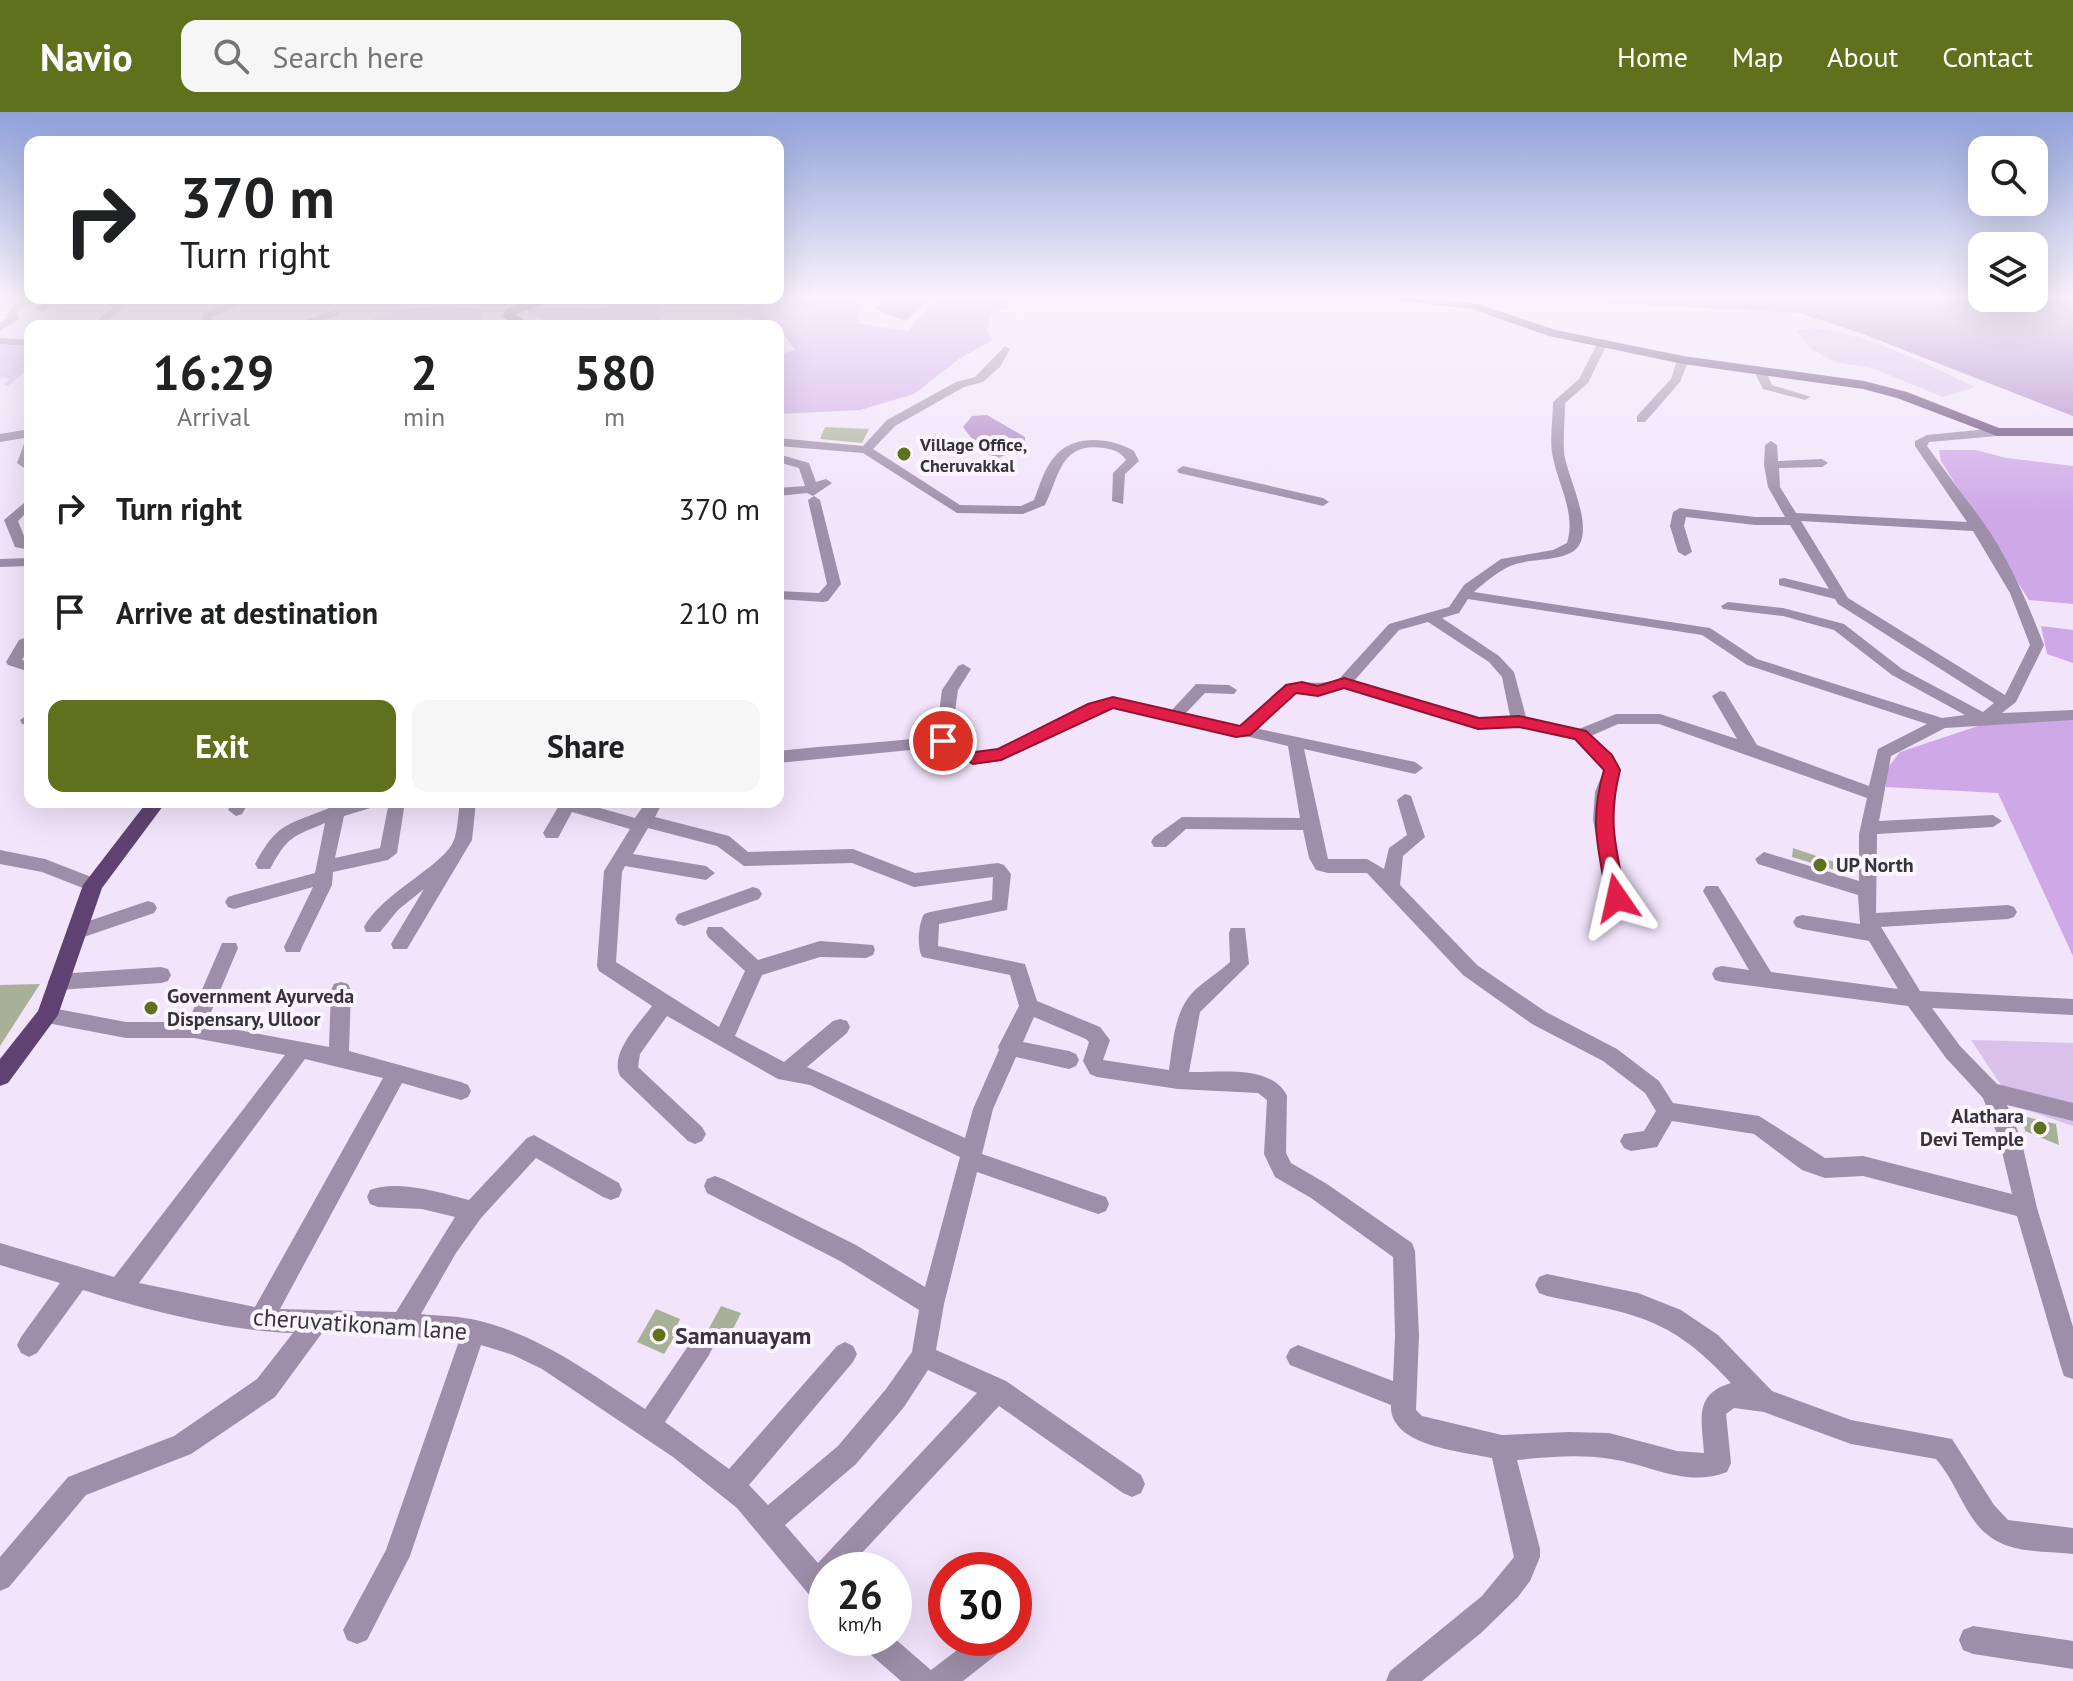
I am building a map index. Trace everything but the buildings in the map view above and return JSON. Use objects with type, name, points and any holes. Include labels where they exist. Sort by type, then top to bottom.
[{"type":"main road","points":[[1760,369],[1864,385],[1902,395],[1997,432],[2073,432]]},
{"type":"main road","points":[[0,1076],[47,1015],[93,885],[152,808]]},
{"type":"street","points":[[866,450],[891,423],[960,384],[979,380],[991,369]]},
{"type":"street","points":[[1245,731],[1291,689],[1302,687],[1318,691],[1344,683],[1394,627],[1454,610],[1469,588],[1506,562],[1568,550],[1576,535],[1575,509],[1558,455],[1559,402],[1584,381],[1590,369]]},
{"type":"street","points":[[1641,419],[1676,380],[1680,369]]},
{"type":"street","points":[[1759,369],[1767,387],[1805,397]]},
{"type":"street","points":[[1984,719],[2011,698],[2037,645],[2017,593],[1980,527],[1935,466],[1921,441],[1997,432]]},
{"type":"street","points":[[0,438],[24,434]]},
{"type":"street","points":[[784,443],[866,450],[957,509],[1023,510],[1040,502],[1061,456],[1069,448],[1098,444],[1130,454],[1133,461],[1119,473],[1118,501]]},
{"type":"street","points":[[1771,445],[1770,465],[1774,487],[1843,601],[2005,703]]},
{"type":"street","points":[[784,460],[805,466],[834,584],[823,598],[784,595]]},
{"type":"street","points":[[1770,465],[1822,463]]},
{"type":"street","points":[[1183,470],[1323,502]]},
{"type":"street","points":[[784,492],[813,494],[826,483]]},
{"type":"street","points":[[24,508],[11,520],[20,544],[24,545]]},
{"type":"street","points":[[1685,552],[1677,526],[1680,512],[1755,521],[1793,519],[1980,527]]},
{"type":"street","points":[[0,563],[23,562]]},
{"type":"street","points":[[1784,582],[1840,596]]},
{"type":"street","points":[[1467,595],[1705,631],[1721,638],[1740,656],[1752,662],[1942,723]]},
{"type":"street","points":[[1728,606],[1783,612],[1839,627],[1897,672],[1984,719]]},
{"type":"street","points":[[1430,617],[1494,659],[1509,676],[1519,721]]},
{"type":"street","points":[[0,647],[24,643]]},
{"type":"street","points":[[24,647],[13,662],[24,665]]},
{"type":"street","points":[[943,741],[950,690],[963,669]]},
{"type":"street","points":[[1344,683],[1478,724],[1519,721],[1580,735],[1606,759],[1612,770],[1603,804],[1605,837],[1617,898]]},
{"type":"street","points":[[1175,716],[1201,688],[1229,690]]},
{"type":"street","points":[[1720,696],[1751,749]]},
{"type":"street","points":[[784,756],[943,741],[973,758],[1001,755],[1094,708],[1113,702],[1236,732],[1245,731],[1415,768]]},
{"type":"street","points":[[2073,715],[1942,723],[1884,753],[1869,828],[1867,891],[1870,928],[1914,999],[1953,1052],[1991,1092],[2010,1139],[2026,1208],[2073,1367]]},
{"type":"street","points":[[1580,735],[1616,719],[1660,719],[1876,795]]},
{"type":"street","points":[[1295,742],[1310,824],[1322,865],[1367,865],[1470,970],[1539,1018],[1610,1055],[1645,1080],[1667,1111],[1759,1125],[1810,1163],[1825,1168],[1863,1166],[2026,1208]]},
{"type":"street","points":[[1391,888],[1395,853],[1416,837],[1405,800]]},
{"type":"street","points":[[264,864],[281,835],[334,808]]},
{"type":"street","points":[[293,947],[324,872],[338,808]]},
{"type":"street","points":[[234,902],[388,853],[396,808]]},
{"type":"street","points":[[400,944],[465,835],[467,808]]},
{"type":"street","points":[[552,833],[563,808]]},
{"type":"street","points":[[584,808],[723,841],[744,859],[853,856],[914,880],[998,870],[1002,874],[1001,905],[930,919],[929,952],[1018,969],[1029,1006],[1008,1047],[983,1109],[932,1304],[923,1356],[895,1398],[847,1455],[766,1524]]},
{"type":"street","points":[[651,808],[613,871],[606,966],[664,1004],[785,1073],[812,1076],[972,1156],[1098,1204]]},
{"type":"street","points":[[1869,828],[1993,821]]},
{"type":"street","points":[[1160,842],[1182,823],[1310,824]]},
{"type":"street","points":[[373,927],[392,905],[455,854]]},
{"type":"street","points":[[0,857],[45,866],[93,885]]},
{"type":"street","points":[[620,858],[706,873]]},
{"type":"street","points":[[1764,859],[1867,891]]},
{"type":"street","points":[[1712,891],[1764,978]]},
{"type":"street","points":[[684,919],[753,894]]},
{"type":"street","points":[[75,933],[148,908]]},
{"type":"street","points":[[1802,922],[1870,928],[2008,912]]},
{"type":"street","points":[[715,932],[755,969]]},
{"type":"street","points":[[1178,1080],[1190,1013],[1196,1002],[1240,964],[1238,933]]},
{"type":"street","points":[[194,1030],[229,948]]},
{"type":"street","points":[[724,1039],[755,969],[820,949],[866,950]]},
{"type":"street","points":[[1722,974],[1914,999],[2073,1007]]},
{"type":"street","points":[[58,982],[161,975]]},
{"type":"street","points":[[339,1057],[341,990]]},
{"type":"street","points":[[664,1004],[630,1052],[627,1070],[695,1134]]},
{"type":"street","points":[[1029,1006],[1093,1033],[1100,1040],[1093,1061],[1097,1068],[1178,1080],[1262,1084],[1277,1096],[1275,1154],[1283,1170],[1319,1191],[1404,1251],[1407,1335],[1403,1415],[1415,1427],[1502,1448],[1564,1444],[1610,1446],[1702,1468],[1718,1463],[1713,1409],[1730,1395],[1764,1400],[1851,1432],[1943,1448],[1954,1459],[1998,1528],[2012,1533],[2073,1541]]},
{"type":"street","points":[[47,1015],[126,1030],[194,1030],[299,1052],[339,1057],[461,1091]]},
{"type":"street","points":[[785,1073],[840,1027]]},
{"type":"street","points":[[1008,1047],[1069,1060]]},
{"type":"street","points":[[119,1290],[299,1052]]},
{"type":"street","points":[[261,1320],[396,1074]]},
{"type":"street","points":[[1991,1092],[2073,1112]]},
{"type":"street","points":[[1631,1141],[1650,1140],[1667,1111]]},
{"type":"street","points":[[402,1324],[448,1245],[473,1211],[534,1145],[611,1190]]},
{"type":"street","points":[[715,1186],[821,1239],[932,1304]]},
{"type":"street","points":[[378,1197],[422,1199],[473,1211]]},
{"type":"street","name":"cheruvatikonam lane","points":[[0,1254],[119,1290],[261,1320],[402,1324],[474,1331],[517,1344],[550,1361],[682,1448],[746,1499],[766,1524],[808,1564]]},
{"type":"street","points":[[29,1345],[78,1278]]},
{"type":"street","points":[[1547,1285],[1623,1301],[1659,1312],[1689,1327],[1764,1400]]},
{"type":"street","points":[[0,1578],[77,1486],[182,1445],[266,1388],[316,1322]]},
{"type":"street","points":[[357,1630],[397,1556],[474,1331]]},
{"type":"street","points":[[648,1426],[701,1347]]},
{"type":"street","points":[[731,1487],[845,1354]]},
{"type":"street","points":[[923,1356],[997,1390],[1132,1484]]},
{"type":"street","points":[[1298,1357],[1404,1398]]},
{"type":"street","points":[[849,1552],[997,1390]]},
{"type":"street","points":[[1400,1681],[1505,1594],[1528,1556],[1502,1448]]},
{"type":"street","points":[[1973,1640],[2073,1655]]},
{"type":"street","points":[[894,1656],[922,1681]]},
{"type":"street","points":[[940,1681],[972,1656]]},
{"type":"shaded area","points":[[0,369],[24,369],[8,386],[3,384],[10,379],[0,378]]},
{"type":"shaded area","points":[[784,369],[946,369],[914,394],[860,410],[784,414]]},
{"type":"shaded area","points":[[1875,369],[1938,369],[1975,387],[1943,397]]},
{"type":"shaded area","points":[[1953,369],[2073,369],[2073,416]]},
{"type":"shaded area","points":[[987,415],[1025,437],[1025,447],[998,458],[982,452],[963,427],[972,416]]},
{"type":"shaded area","points":[[1939,450],[1976,450],[2006,458],[2073,466],[2073,604],[2029,600],[1941,461]]},
{"type":"shaded area","points":[[2041,626],[2073,630],[2073,663],[2047,654]]},
{"type":"shaded area","points":[[2073,719],[2073,956],[1998,793],[1886,787],[1886,770],[1900,752],[1993,721]]},
{"type":"shaded area","points":[[1971,1040],[2073,1043],[2073,1126],[2015,1106]]},
{"type":"place","name":"Village Office, Cheruvakkal","points":[[904,454]]},
{"type":"place","name":"UP North","points":[[1820,865]]},
{"type":"place","name":"Government Ayurveda Dispensary, Ulloor","points":[[151,1008]]},
{"type":"place","name":"Alathara Devi Temple","points":[[2040,1128]]},
{"type":"place","name":"Samanuayam","points":[[659,1335]]},
{"type":"route","points":[[943,741],[960,754],[973,758],[1001,755],[1094,708],[1113,702],[1236,732],[1245,731],[1291,689],[1302,687],[1318,691],[1344,683],[1478,724],[1519,721],[1550,728],[1580,735],[1606,759],[1612,770],[1603,804],[1605,837],[1617,898]]}]
